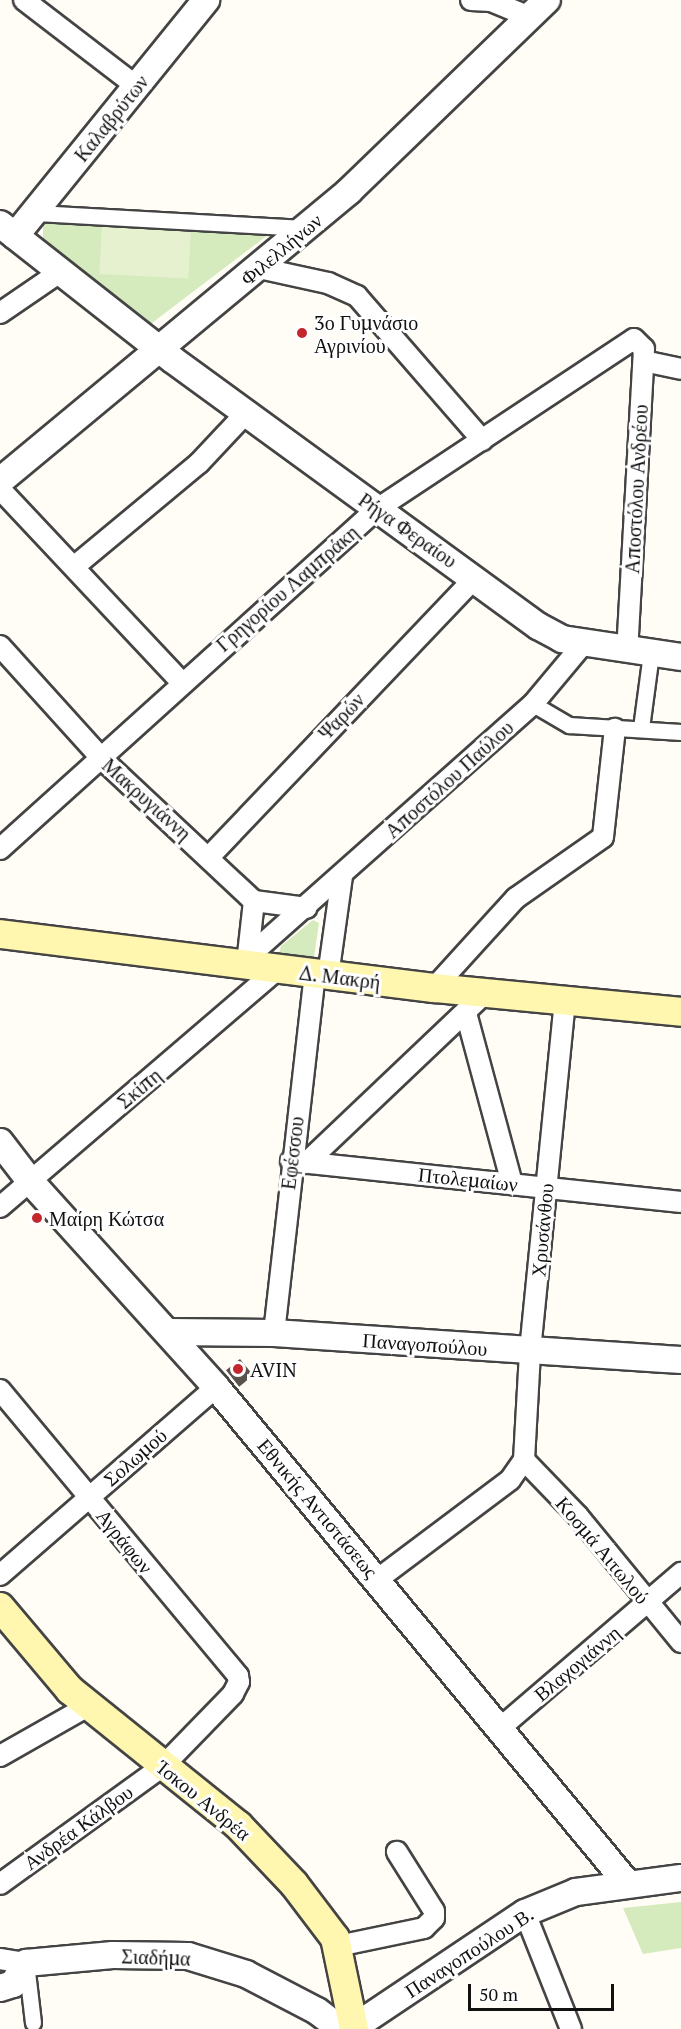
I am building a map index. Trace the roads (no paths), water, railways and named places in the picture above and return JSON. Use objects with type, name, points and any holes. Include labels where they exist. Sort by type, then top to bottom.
[{"type":"main road","name":"Δ. Μακρή","points":[[0,934],[247,962],[321,975],[434,988],[476,1003],[565,1001],[680,1007]]},
{"type":"main road","name":"Ίσκου Ανδρέα","points":[[0,1607],[88,1706],[225,1814],[264,1850],[324,1920],[338,1946],[350,2028]]},
{"type":"street","points":[[24,0],[136,86]]},
{"type":"street","name":"Καλαβρύτων","points":[[7,230],[35,213],[206,0]]},
{"type":"street","points":[[471,0],[538,9]]},
{"type":"street","name":"Φιλελλήνων","points":[[0,480],[157,348],[259,268],[379,165],[538,9]]},
{"type":"street","points":[[35,213],[306,228]]},
{"type":"street","name":"Ρήγα Φεραίου","points":[[7,230],[245,414],[548,632],[584,643],[681,657]]},
{"type":"street","points":[[259,268],[328,283],[357,296],[482,440]]},
{"type":"street","points":[[0,313],[60,272]]},
{"type":"street","name":"Γρηγορίου Λαμπράκη","points":[[0,849],[102,759],[181,682],[377,509],[629,340],[643,344],[644,361]]},
{"type":"street","points":[[644,361],[681,369]]},
{"type":"street","name":"Αποστόλου Ανδρέου","points":[[639,651],[644,361]]},
{"type":"street","points":[[75,566],[199,463],[245,414]]},
{"type":"street","points":[[0,489],[75,566],[181,682]]},
{"type":"street","name":"Ψαρών","points":[[210,856],[475,578]]},
{"type":"street","name":"Αποστόλου Παύλου","points":[[247,962],[532,704],[584,643]]},
{"type":"street","name":"Μακρυγιάννη","points":[[0,646],[102,759],[210,856],[255,901]]},
{"type":"street","points":[[639,651],[641,728]]},
{"type":"street","points":[[532,704],[569,725],[681,732]]},
{"type":"street","points":[[434,988],[516,898],[603,837],[615,729]]},
{"type":"street","name":"Εφέσσου","points":[[274,1332],[321,975],[342,877]]},
{"type":"street","points":[[247,962],[255,901],[307,908]]},
{"type":"street","name":"Σκίπη","points":[[0,1206],[278,969]]},
{"type":"street","name":"Χρυσάνθου","points":[[524,1460],[531,1351],[565,1001]]},
{"type":"street","points":[[298,1162],[476,1003]]},
{"type":"street","points":[[476,1003],[512,1184]]},
{"type":"street","name":"Εθνικής Αντιστάσεως","points":[[0,1142],[30,1180],[169,1332],[216,1387],[378,1579],[627,1883]]},
{"type":"street","name":"Πτολεμαίων","points":[[298,1162],[681,1202]]},
{"type":"street","name":"Παναγοπούλου","points":[[169,1332],[274,1332],[681,1360]]},
{"type":"street","name":"Σολωμού","points":[[0,1575],[216,1387]]},
{"type":"street","name":"Αγράφων","points":[[0,1390],[238,1676],[233,1694]]},
{"type":"street","points":[[378,1579],[510,1480],[524,1460]]},
{"type":"street","name":"Κοσμά Αιτωλού","points":[[524,1460],[578,1516],[681,1642]]},
{"type":"street","name":"Βλαχογιάννη","points":[[499,1729],[681,1573]]},
{"type":"street","name":"Ανδρέα Κάλβου","points":[[0,1884],[163,1766],[233,1694]]},
{"type":"street","points":[[0,1756],[88,1706]]},
{"type":"street","points":[[338,1946],[424,1928],[434,1918],[434,1911],[397,1852]]},
{"type":"street","name":"Παναγοπούλου Β.","points":[[350,2028],[525,1913],[576,1892],[627,1883],[681,1878]]},
{"type":"street","points":[[525,1913],[571,2029]]},
{"type":"street","name":"Σιαδήμα","points":[[0,1959],[27,1963],[113,1955],[201,1958],[246,1974],[350,2028]]},
{"type":"street","points":[[0,1988],[13,1984],[27,1963]]},
{"type":"street","points":[[27,1963],[33,2023]]},
{"type":"place","name":"3ο Γυμνάσιο Αγρινίου","points":[[302,333]]},
{"type":"place","name":"Μαίρη Κώτσα","points":[[37,1218]]},
{"type":"place","name":"AVIN","points":[[238,1369]]}]
